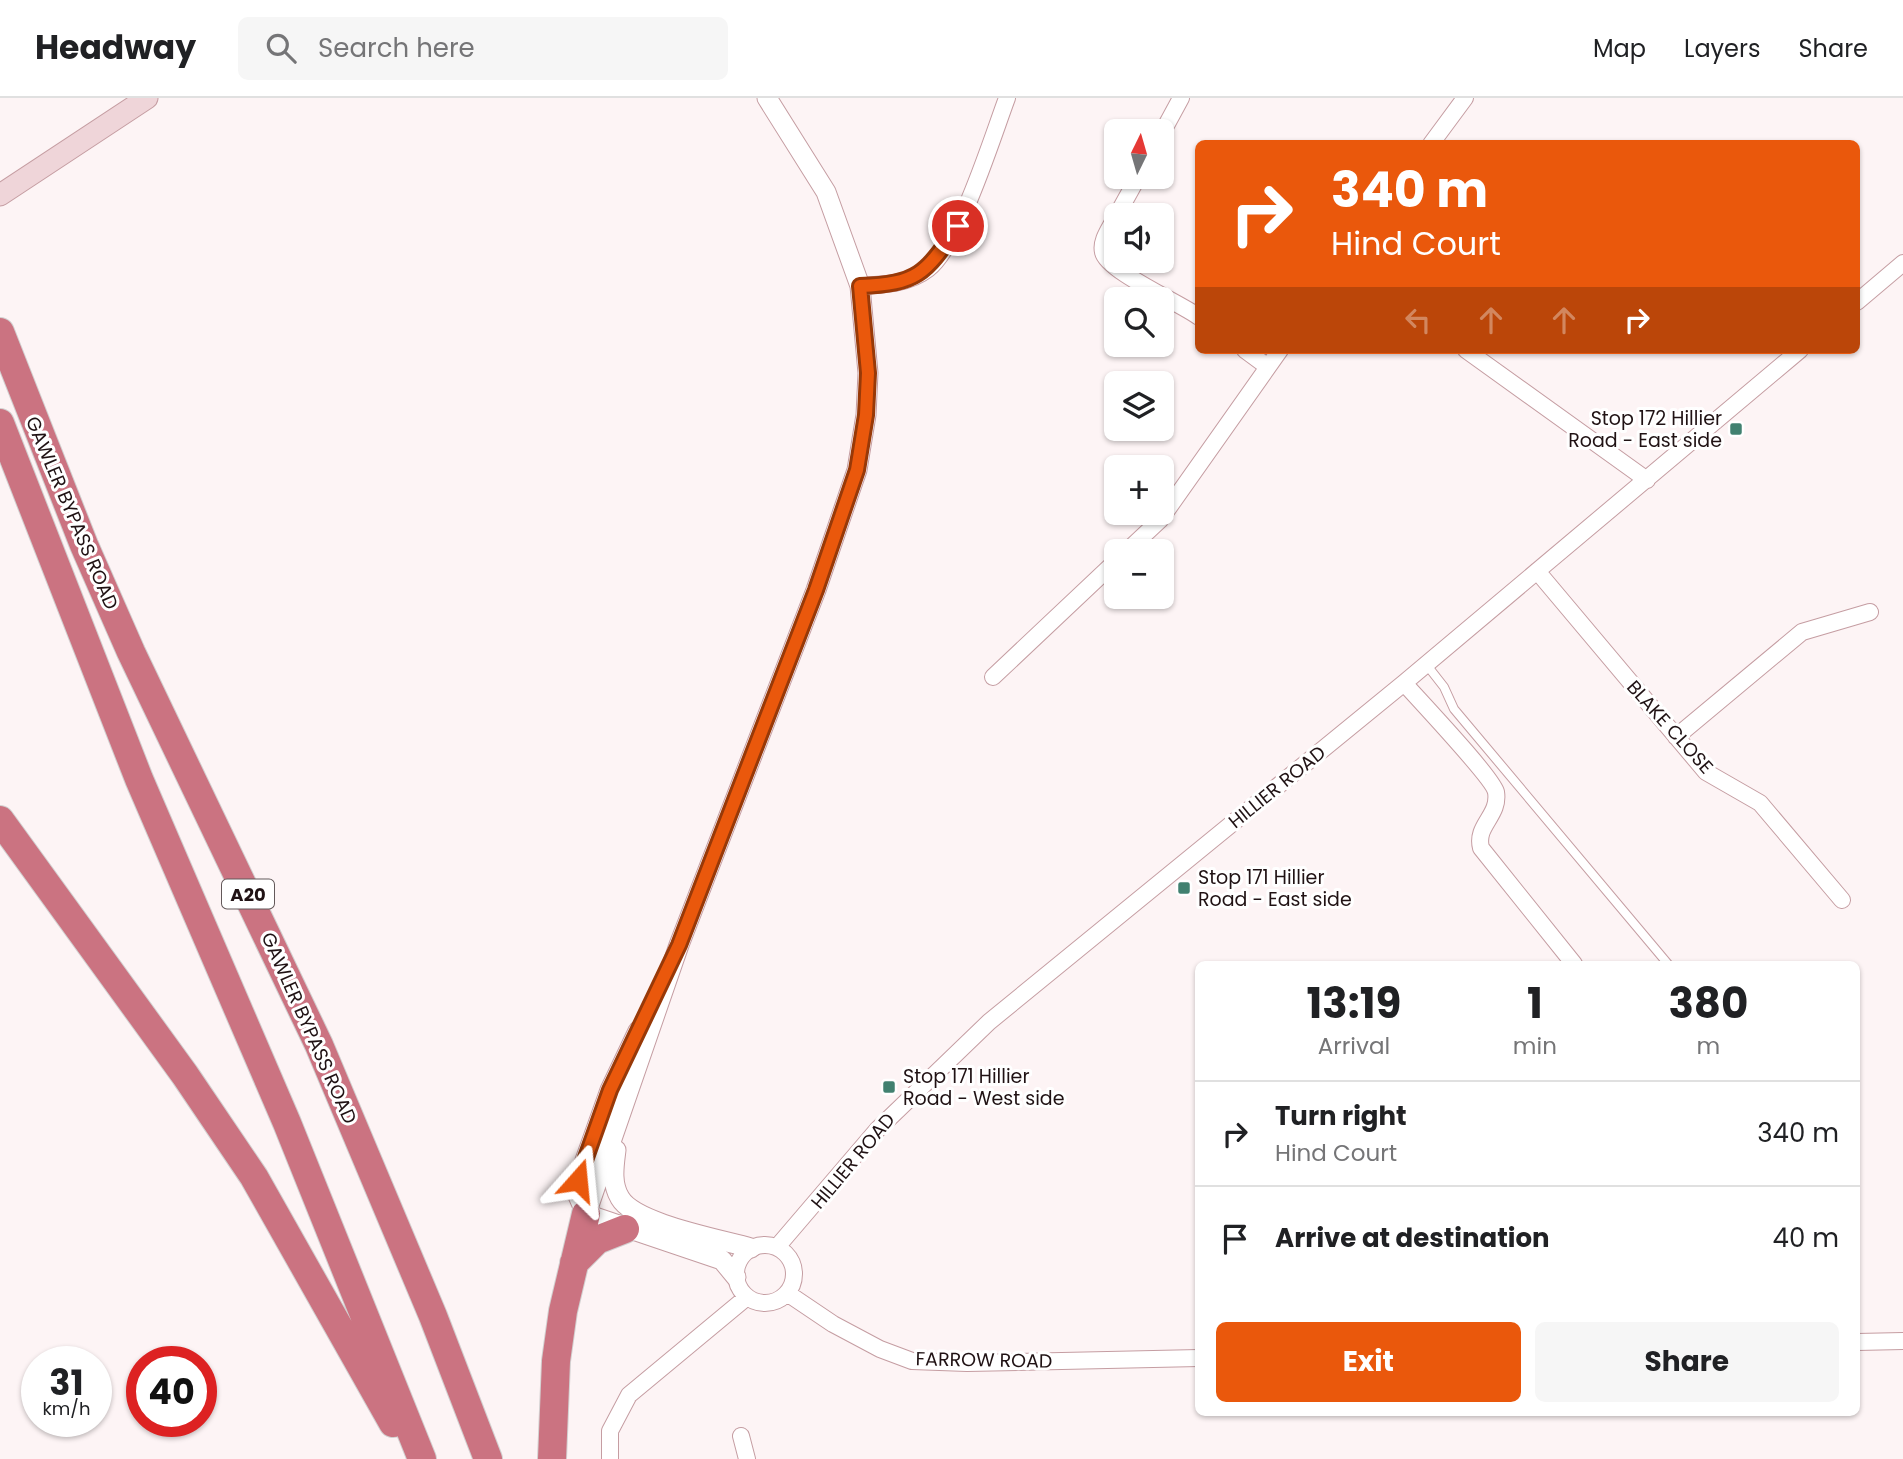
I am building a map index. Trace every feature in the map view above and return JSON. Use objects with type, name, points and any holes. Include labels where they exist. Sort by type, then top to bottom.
[{"type":"highway","name":"GAWLER BYPASS ROAD","points":[[0,332],[84,545],[131,652],[319,1045],[433,1316],[488,1459]]},
{"type":"highway","name":"GAWLER BYPASS ROAD","points":[[0,424],[134,767],[298,1148],[422,1459]]},
{"type":"highway","points":[[0,820],[185,1075],[254,1177],[414,1459]]},
{"type":"highway","points":[[552,1459],[556,1361],[586,1214]]},
{"type":"highway","points":[[574,1263],[597,1240],[625,1229]]},
{"type":"main road","points":[[0,195],[147,98]]},
{"type":"street","points":[[586,1214],[679,945],[816,590],[857,470],[866,415],[868,373],[860,286],[826,192],[767,98]]},
{"type":"street","points":[[860,286],[892,285],[928,269],[958,226],[1007,98]]},
{"type":"street","points":[[1170,119],[1181,98]]},
{"type":"street","points":[[1434,140],[1465,98]]},
{"type":"street","points":[[1104,239],[1104,256]]},
{"type":"street","points":[[1860,299],[1903,263]]},
{"type":"street","points":[[1121,273],[1180,303],[1195,314]]},
{"type":"street","points":[[1250,354],[1268,367]]},
{"type":"street","points":[[1140,539],[1160,520],[1277,354]]},
{"type":"street","points":[[1472,354],[1647,481]]},
{"type":"street","name":"HILLIER ROAD","points":[[777,1247],[877,1130],[989,1021],[1405,684],[1795,354]]},
{"type":"street","name":"BLAKE CLOSE","points":[[1537,570],[1706,772],[1760,803],[1842,900]]},
{"type":"street","points":[[993,677],[1104,572]]},
{"type":"street","points":[[1675,737],[1802,632],[1870,612]]},
{"type":"street","points":[[1405,684],[1493,782],[1495,807],[1481,830],[1481,848],[1572,961]]},
{"type":"street","points":[[622,1111],[614,1178],[616,1191],[628,1208],[637,1214],[751,1248],[768,1245],[777,1247],[790,1259],[793,1268],[792,1286],[787,1293],[780,1299],[764,1303],[747,1297],[722,1260],[586,1214],[576,1191],[586,1154],[610,1090],[679,945]]},
{"type":"street","points":[[736,1277],[739,1260],[751,1248]]},
{"type":"street","name":"FARROW ROAD","points":[[787,1293],[833,1324],[880,1349],[912,1361],[967,1363],[1195,1358]]},
{"type":"street","points":[[610,1459],[610,1431],[629,1395],[747,1297]]},
{"type":"street","points":[[1860,1342],[1903,1341]]},
{"type":"street","points":[[741,1436],[747,1459]]},
{"type":"lane","points":[[1426,664],[1444,687],[1454,709],[1665,961]]},
{"type":"place","name":"Stop 172 Hillier Road - East side","points":[[1736,429]]},
{"type":"place","name":"Stop 171 Hillier Road - East side","points":[[1184,888]]},
{"type":"place","name":"Stop 171 Hillier Road - West side","points":[[889,1087]]},
{"type":"route","points":[[578,1180],[610,1090],[679,945],[816,590],[857,470],[866,415],[868,373],[860,286],[892,285],[928,269],[958,226]]}]
